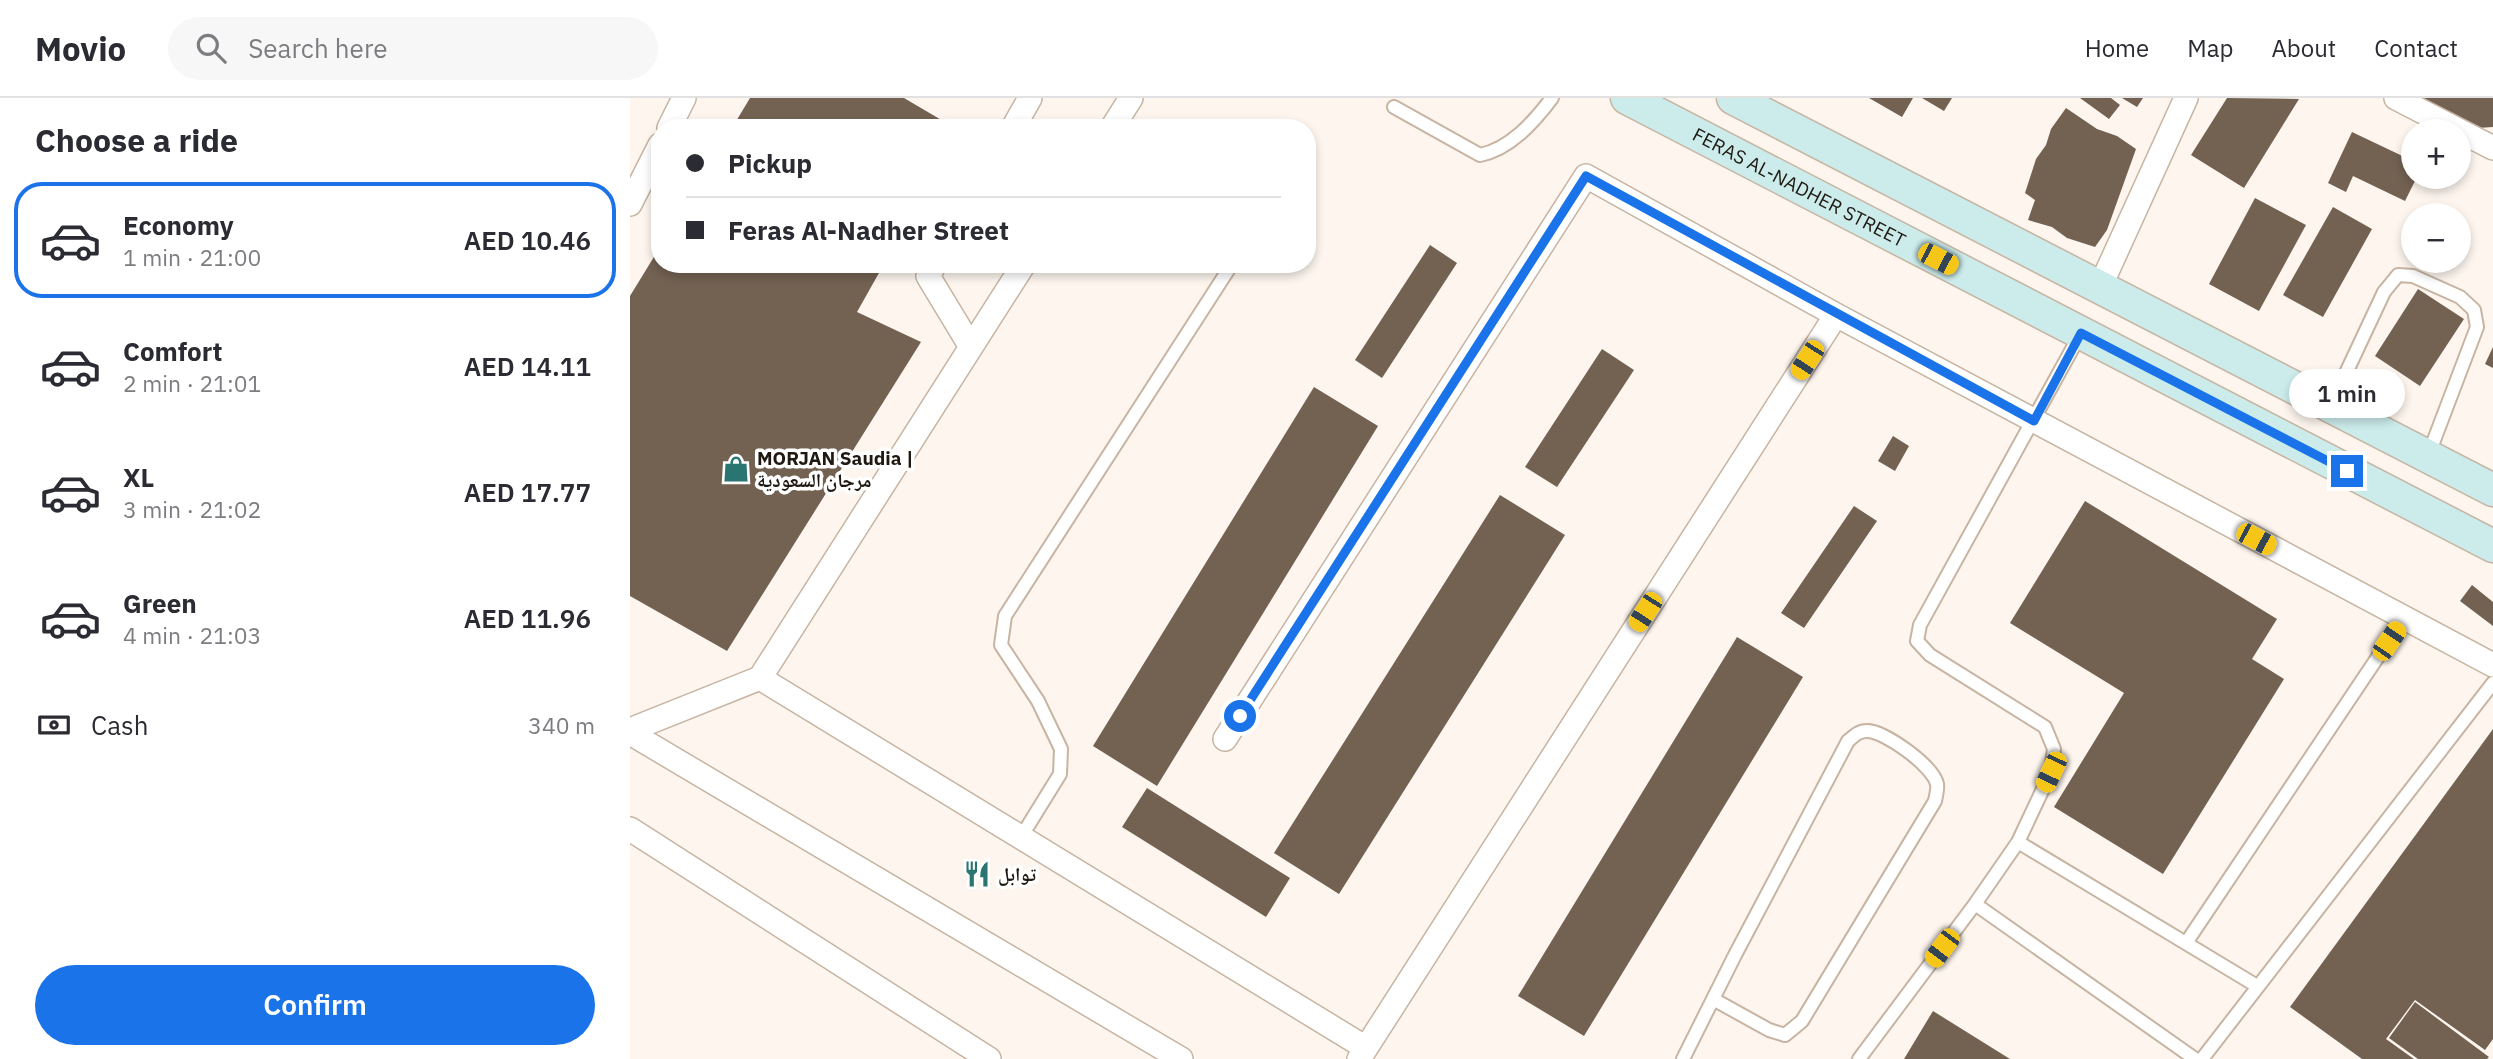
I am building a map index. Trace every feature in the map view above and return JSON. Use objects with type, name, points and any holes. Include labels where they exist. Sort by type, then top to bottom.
[{"type":"street","points":[[674,119],[684,98]]},
{"type":"street","points":[[1018,119],[1030,98]]},
{"type":"street","points":[[1118,119],[1131,98]]},
{"type":"street","name":"FERAS AL-NADHER STREET","points":[[1628,98],[2493,547]]},
{"type":"street","points":[[1733,98],[2493,491]]},
{"type":"street","points":[[2100,287],[2186,98]]},
{"type":"street","points":[[2396,98],[2493,148]]},
{"type":"street","points":[[630,204],[651,163]]},
{"type":"street","points":[[1225,739],[1586,176],[1836,315],[2493,665]]},
{"type":"street","points":[[930,273],[929,276],[971,347]]},
{"type":"street","points":[[630,732],[760,678],[1018,273]]},
{"type":"street","points":[[760,678],[1021,837],[1363,1053],[1836,315]]},
{"type":"street","points":[[630,732],[1181,1059]]},
{"type":"street","points":[[630,829],[989,1059]]},
{"type":"lane","points":[[1394,107],[1480,155],[1507,146],[1552,98]]},
{"type":"lane","points":[[1021,837],[1060,774],[1061,749],[1038,701],[1001,645],[1005,616],[1226,273]]},
{"type":"lane","points":[[2331,406],[2384,292],[2398,275],[2413,276],[2460,297],[2474,310],[2477,327],[2428,457]]},
{"type":"lane","points":[[1859,1059],[2018,842],[2051,772],[2054,749],[2045,727],[1930,655],[1917,641],[1920,625],[2081,333]]},
{"type":"lane","points":[[2186,943],[2404,618]]},
{"type":"lane","points":[[2202,1059],[2493,683]]},
{"type":"lane","points":[[1683,1059],[1713,999],[1848,741],[1860,731],[1881,734],[1928,766],[1937,784],[1935,801],[1802,1021],[1785,1035],[1769,1030],[1713,999]]},
{"type":"lane","points":[[2018,842],[2257,986]]},
{"type":"lane","points":[[1975,904],[2195,1059]]},
{"type":"building","points":[[750,98],[904,98],[940,119],[737,119]]},
{"type":"building","points":[[1869,98],[1913,98],[1902,117]]},
{"type":"building","points":[[1922,98],[1952,98],[1944,111]]},
{"type":"building","points":[[2080,98],[2111,98],[2120,105],[2109,119]]},
{"type":"building","points":[[2122,98],[2143,98],[2137,107]]},
{"type":"building","points":[[2227,98],[2299,99],[2244,188],[2191,155]]},
{"type":"building","points":[[2408,98],[2493,98],[2493,127],[2471,128],[2471,119],[2445,119]]},
{"type":"building","points":[[2066,108],[2097,129],[2117,136],[2136,149],[2107,230],[2095,247],[2067,238],[2052,227],[2028,220],[2035,200],[2025,193],[2036,159],[2046,145],[2051,129]]},
{"type":"building","points":[[2352,132],[2401,155],[2401,189],[2411,189],[2405,201],[2353,176],[2346,192],[2328,183]]},
{"type":"building","points":[[2255,198],[2306,225],[2259,311],[2209,284]]},
{"type":"building","points":[[2333,207],[2372,229],[2323,317],[2283,295]]},
{"type":"building","points":[[1430,245],[1457,263],[1382,378],[1355,360]]},
{"type":"building","name":"MORJAN Saudia | مرجان السعودية","points":[[651,262],[651,273],[879,273],[857,312],[921,342],[727,651],[630,596],[630,296]]},
{"type":"building","points":[[2418,289],[2464,319],[2420,386],[2375,356]]},
{"type":"building","points":[[2493,347],[2493,368],[2485,364]]},
{"type":"building","points":[[1602,349],[1634,370],[1557,487],[1525,467]]},
{"type":"building","points":[[1314,387],[1378,426],[1157,786],[1093,746]]},
{"type":"building","points":[[1893,436],[1909,446],[1895,471],[1878,461]]},
{"type":"building","points":[[1500,495],[1565,535],[1339,894],[1274,853]]},
{"type":"building","points":[[2085,501],[2277,619],[2252,659],[2284,679],[2163,874],[2054,807],[2124,693],[2010,623]]},
{"type":"building","points":[[1854,506],[1877,521],[1804,628],[1781,613]]},
{"type":"building","points":[[2472,585],[2493,602],[2493,626],[2460,601]]},
{"type":"building","points":[[1737,637],[1803,677],[1584,1036],[1518,996]]},
{"type":"building","points":[[2493,729],[2493,1039],[2485,1050],[2415,1000],[2386,1039],[2414,1059],[2362,1059],[2290,1007]]},
{"type":"building","points":[[1147,788],[1290,878],[1266,917],[1122,827]]},
{"type":"building","points":[[2415,1002],[2489,1057],[2418,1059],[2389,1038]]},
{"type":"building","points":[[1933,1011],[2010,1059],[1904,1059]]},
{"type":"place","name":"MORJAN Saudia | مرجان السعودية","points":[[736,469]]},
{"type":"place","name":"توابل","points":[[977,874]]},
{"type":"route","points":[[1240,716],[1586,176],[2034,421],[2081,333],[2347,471]]}]
